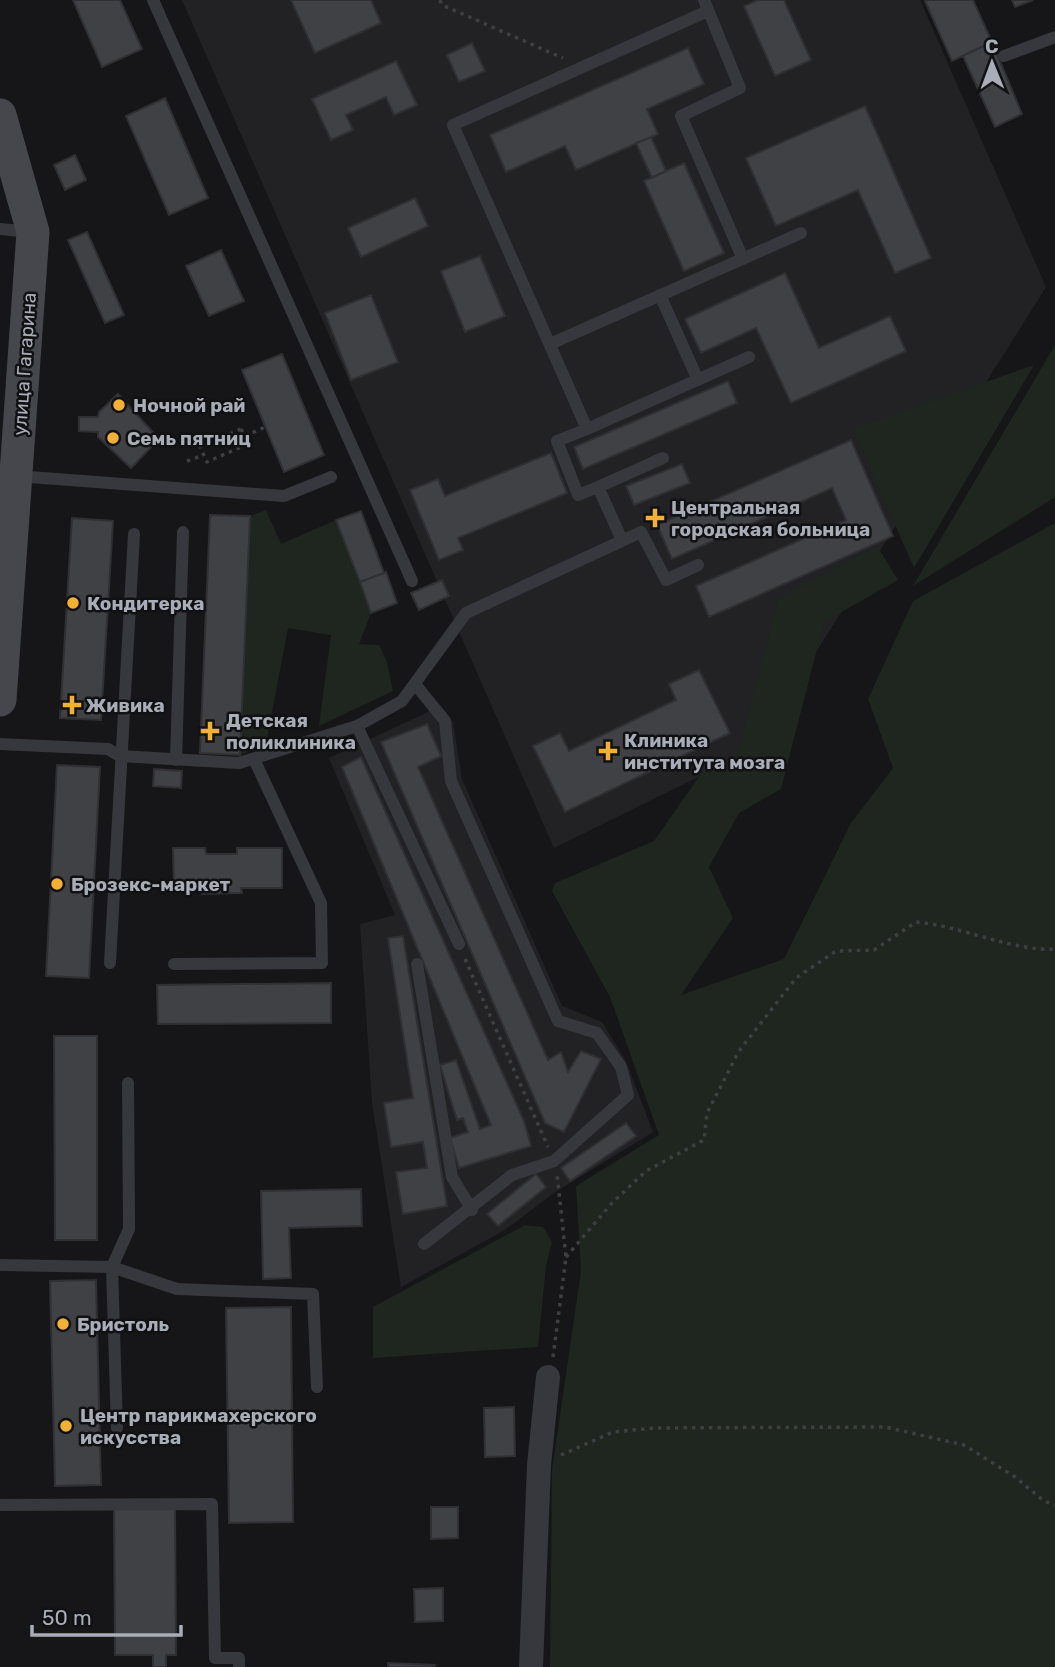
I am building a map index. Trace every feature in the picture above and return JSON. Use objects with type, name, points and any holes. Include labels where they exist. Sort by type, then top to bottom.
[{"type":"street","name":"улица Гагарина","points":[[0,115],[33,232],[0,700]]},
{"type":"street","points":[[531,1667],[539,1465],[548,1377]]},
{"type":"lane","points":[[153,0],[412,580]]},
{"type":"lane","points":[[587,429],[453,125],[584,67],[706,6],[740,88],[681,116],[743,258]]},
{"type":"lane","points":[[1003,56],[1055,37]]},
{"type":"lane","points":[[0,229],[33,232]]},
{"type":"lane","points":[[550,344],[801,233]]},
{"type":"lane","points":[[660,295],[698,380]]},
{"type":"lane","points":[[663,458],[578,495],[557,441],[749,357]]},
{"type":"lane","points":[[16,476],[284,496],[331,477]]},
{"type":"lane","points":[[598,487],[622,540]]},
{"type":"lane","points":[[0,744],[108,749],[120,757],[240,763],[357,726],[401,701],[466,612],[622,540],[641,532],[666,580],[698,565]]},
{"type":"lane","points":[[176,760],[183,533]]},
{"type":"lane","points":[[110,963],[134,534]]},
{"type":"lane","points":[[415,684],[445,721],[452,781],[558,1021],[597,1033],[621,1067],[628,1086],[628,1095],[622,1103],[554,1161],[512,1175],[472,1210],[424,1244]]},
{"type":"lane","points":[[357,726],[459,944]]},
{"type":"lane","points":[[174,964],[322,963],[321,903],[254,759]]},
{"type":"lane","points":[[417,964],[452,1177],[472,1210]]},
{"type":"lane","points":[[117,1428],[112,1267],[129,1229],[128,1083]]},
{"type":"lane","points":[[0,1265],[112,1267],[177,1289],[313,1294],[317,1387]]},
{"type":"lane","points":[[0,1505],[212,1504],[215,1658],[239,1658],[239,1667]]},
{"type":"path","points":[[440,0],[442,5],[584,67]]},
{"type":"path","points":[[245,436],[265,427]]},
{"type":"path","points":[[241,429],[248,444],[207,463],[203,455],[200,447],[241,429]]},
{"type":"path","points":[[187,461],[203,455]]},
{"type":"path","points":[[566,1257],[612,1203],[646,1171],[704,1140],[707,1113],[739,1051],[796,978],[836,951],[874,950],[916,922],[947,925],[1039,950],[1055,949]]},
{"type":"path","points":[[459,944],[554,1161],[566,1257],[559,1324],[548,1377]]},
{"type":"path","points":[[539,1465],[613,1432],[654,1429],[885,1427],[964,1445],[1015,1477],[1044,1502],[1055,1505]]},
{"type":"shaded area","name":"Центральная городская больница","points":[[182,0],[920,0],[1046,287],[755,749],[554,848]]},
{"type":"shaded area","points":[[1055,345],[1055,497],[913,586]]},
{"type":"shaded area","points":[[1034,365],[914,568],[853,429]]},
{"type":"shaded area","points":[[266,510],[281,544],[336,520],[371,613],[359,644],[379,645],[387,662],[393,691],[319,726],[331,635],[288,628],[266,744],[240,755],[250,516]]},
{"type":"shaded area","points":[[1055,523],[1055,1667],[550,1667],[552,1470],[581,1271],[576,1186],[659,1135],[610,997],[552,891],[555,883],[654,841],[703,771],[738,755],[778,599],[877,546],[898,580],[824,622],[781,789],[739,813],[709,867],[733,918],[681,995],[784,959],[851,823],[893,768],[868,699],[913,601]]},
{"type":"shaded area","points":[[441,706],[453,722],[462,779],[562,1006],[602,1022],[626,1061],[653,1132],[554,1193],[505,1230],[401,1287],[372,1103],[360,924],[395,915],[329,758]]},
{"type":"shaded area","points":[[525,1225],[543,1227],[552,1242],[546,1266],[538,1347],[373,1358],[373,1307]]},
{"type":"building","points":[[73,0],[120,0],[142,49],[102,67]]},
{"type":"building","points":[[291,0],[371,0],[381,23],[315,53]]},
{"type":"building","points":[[758,0],[784,0],[811,60],[775,76],[744,6]]},
{"type":"building","points":[[973,0],[992,42],[952,61],[925,1]]},
{"type":"building","points":[[1012,0],[1033,0],[1015,7]]},
{"type":"building","points":[[992,42],[1022,114],[995,127],[963,56]]},
{"type":"building","points":[[472,43],[485,71],[459,82],[447,55]]},
{"type":"building","points":[[688,48],[704,84],[647,109],[658,134],[576,170],[565,146],[506,172],[490,135]]},
{"type":"building","points":[[396,61],[417,105],[394,115],[386,97],[346,115],[353,130],[331,140],[312,99]]},
{"type":"building","points":[[165,98],[208,198],[169,215],[126,116]]},
{"type":"building","points":[[865,106],[931,258],[895,273],[858,190],[776,226],[746,158]]},
{"type":"building","points":[[651,137],[666,171],[652,178],[636,143]]},
{"type":"building","points":[[75,155],[86,180],[65,190],[54,165]]},
{"type":"building","points":[[684,163],[724,253],[684,271],[644,181]]},
{"type":"building","points":[[415,198],[428,226],[361,257],[348,228]]},
{"type":"building","points":[[87,232],[124,315],[105,323],[68,240]]},
{"type":"building","points":[[221,250],[244,301],[209,316],[186,266]]},
{"type":"building","points":[[480,256],[505,316],[465,332],[441,271]]},
{"type":"building","points":[[785,273],[819,348],[890,316],[906,351],[791,403],[756,328],[701,353],[685,319]]},
{"type":"building","points":[[371,295],[398,362],[351,380],[325,313]]},
{"type":"building","points":[[282,354],[324,455],[284,472],[242,370]]},
{"type":"building","points":[[728,381],[737,403],[583,469],[574,447]]},
{"type":"building","points":[[118,394],[159,439],[131,468],[98,437],[98,432],[79,431],[79,417],[98,417],[99,412]]},
{"type":"building","points":[[851,440],[893,536],[709,617],[696,586],[846,520],[832,488],[672,559],[657,525]]},
{"type":"building","points":[[551,453],[567,493],[458,538],[463,550],[439,560],[410,490],[438,479],[445,496]]},
{"type":"building","points":[[682,464],[690,483],[634,505],[626,486]]},
{"type":"building","points":[[361,511],[384,573],[360,582],[336,520]]},
{"type":"building","points":[[210,515],[250,516],[240,755],[200,753]]},
{"type":"building","points":[[72,518],[113,521],[101,720],[60,718]]},
{"type":"building","points":[[386,572],[397,603],[371,613],[360,582]]},
{"type":"building","points":[[442,580],[449,596],[419,610],[411,593]]},
{"type":"building","name":"Клиника института мозга","points":[[699,670],[730,733],[565,812],[533,746],[560,733],[569,751],[676,700],[669,684]]},
{"type":"building","points":[[427,724],[441,756],[418,767],[548,1060],[561,1052],[568,1072],[581,1051],[601,1059],[564,1132],[545,1123],[381,742]]},
{"type":"building","points":[[361,757],[524,1121],[531,1146],[459,1168],[450,1138],[468,1132],[463,1118],[457,1120],[440,1065],[456,1060],[480,1129],[491,1125],[342,767]]},
{"type":"building","points":[[57,765],[100,767],[89,978],[46,976]]},
{"type":"building","points":[[154,769],[182,771],[181,788],[153,786]]},
{"type":"building","points":[[173,848],[205,848],[206,854],[237,854],[237,848],[282,848],[282,888],[241,888],[242,893],[202,894],[202,887],[174,887]]},
{"type":"building","points":[[403,936],[447,1206],[403,1214],[396,1172],[427,1168],[423,1142],[391,1147],[384,1103],[413,1098],[388,938]]},
{"type":"building","points":[[331,983],[331,1023],[158,1024],[157,985]]},
{"type":"building","points":[[54,1036],[97,1036],[97,1240],[55,1240]]},
{"type":"building","points":[[626,1123],[636,1136],[570,1181],[561,1168]]},
{"type":"building","points":[[536,1174],[546,1187],[498,1226],[487,1214]]},
{"type":"building","points":[[361,1189],[362,1226],[289,1228],[291,1278],[263,1279],[261,1191]]},
{"type":"building","points":[[96,1280],[101,1485],[55,1486],[50,1281]]},
{"type":"building","points":[[291,1307],[293,1522],[229,1523],[226,1308]]},
{"type":"building","points":[[514,1407],[515,1456],[485,1457],[484,1408]]},
{"type":"building","points":[[431,1507],[458,1507],[458,1538],[431,1539]]},
{"type":"building","points":[[114,1509],[175,1509],[176,1655],[166,1655],[166,1667],[153,1667],[153,1655],[115,1655]]},
{"type":"building","points":[[443,1588],[443,1621],[415,1622],[414,1589]]},
{"type":"building","points":[[388,1663],[435,1665],[388,1667]]},
{"type":"place","name":"Ночной рай","points":[[119,405]]},
{"type":"place","name":"Семь пятниц","points":[[113,438]]},
{"type":"place","name":"Центральная городская больница","points":[[655,518]]},
{"type":"place","name":"Кондитерка","points":[[73,603]]},
{"type":"place","name":"Живика","points":[[72,705]]},
{"type":"place","name":"Детская поликлиника","points":[[210,731]]},
{"type":"place","name":"Клиника института мозга","points":[[608,751]]},
{"type":"place","name":"Брозекс-маркет","points":[[57,884]]},
{"type":"place","name":"Бристоль","points":[[63,1324]]},
{"type":"place","name":"Центр парикмахерского искусства","points":[[66,1426]]}]
